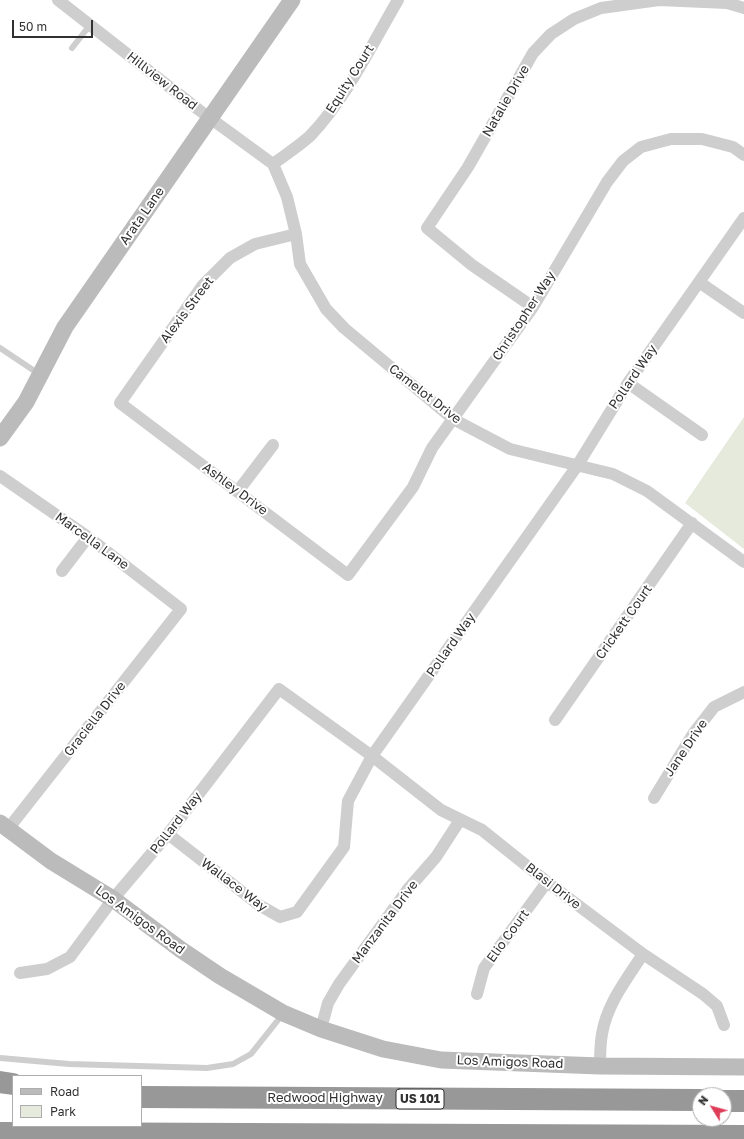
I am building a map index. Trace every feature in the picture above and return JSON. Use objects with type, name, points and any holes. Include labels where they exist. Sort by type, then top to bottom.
[{"type":"highway","points":[[0,1082],[12,1084]]},
{"type":"highway","points":[[0,1097],[12,1097]]},
{"type":"highway","name":"Redwood Highway","points":[[142,1097],[692,1100]]},
{"type":"highway","points":[[732,1101],[744,1101]]},
{"type":"highway","points":[[0,1133],[744,1136]]},
{"type":"street","name":"Hillview Road","points":[[58,0],[209,118]]},
{"type":"street","name":"Arata Lane","points":[[0,438],[26,402],[65,327],[292,0]]},
{"type":"street","name":"Equity Court","points":[[273,164],[308,137],[339,101],[398,0]]},
{"type":"street","name":"Natalie Drive","points":[[532,307],[472,265],[427,228],[468,167],[533,53],[552,34],[574,19],[601,8],[659,0],[727,3],[744,8]]},
{"type":"street","points":[[209,118],[273,164]]},
{"type":"street","name":"Christopher Way","points":[[348,576],[413,487],[432,448],[532,307],[607,182],[623,161],[641,147],[671,140],[702,138],[733,147],[744,155]]},
{"type":"street","name":"Camelot Drive","points":[[273,164],[287,197],[296,234],[300,264],[326,309],[344,328],[453,419],[510,449],[613,474],[648,491],[744,562]]},
{"type":"street","name":"Pollard Way","points":[[20,972],[47,969],[70,957],[113,899],[168,834],[279,689],[372,756],[577,466],[628,383],[744,218]]},
{"type":"street","name":"Alexis Street","points":[[120,403],[203,285],[230,258],[255,244],[296,234]]},
{"type":"street","points":[[700,282],[744,313]]},
{"type":"street","points":[[628,383],[702,435]]},
{"type":"street","name":"Ashley Drive","points":[[120,403],[238,491],[348,576]]},
{"type":"street","points":[[238,491],[273,445]]},
{"type":"street","name":"Marcella Lane","points":[[0,476],[88,537],[181,609]]},
{"type":"street","name":"Crickett Court","points":[[555,720],[692,523]]},
{"type":"street","points":[[62,571],[88,537]]},
{"type":"street","name":"Graciella Drive","points":[[4,826],[181,609]]},
{"type":"street","name":"Jane Drive","points":[[654,798],[693,734],[714,707],[744,692]]},
{"type":"street","name":"Blasi Drive","points":[[372,756],[441,810],[482,830],[547,882],[643,954],[712,1002],[717,1006],[724,1025]]},
{"type":"street","name":"Wallace Way","points":[[168,834],[259,905],[280,917],[297,912],[344,847],[348,801],[372,756]]},
{"type":"street","name":"Manzanita Drive","points":[[321,1029],[328,1003],[339,984],[408,889],[436,858],[460,820]]},
{"type":"street","name":"Los Amigos Road","points":[[4,826],[51,860],[113,899],[180,949],[220,976],[283,1013],[321,1029],[383,1049],[441,1060],[600,1066],[744,1067]]},
{"type":"street","name":"Elio Court","points":[[477,994],[484,968],[547,882]]},
{"type":"street","points":[[600,1066],[602,1034],[608,1014],[615,997],[643,954]]},
{"type":"lane","points":[[72,48],[90,25]]},
{"type":"lane","points":[[0,348],[40,375]]},
{"type":"lane","points":[[0,1058],[69,1064],[207,1068],[233,1064],[251,1054],[283,1013]]},
{"type":"green space","points":[[744,417],[744,549],[685,503]]}]
